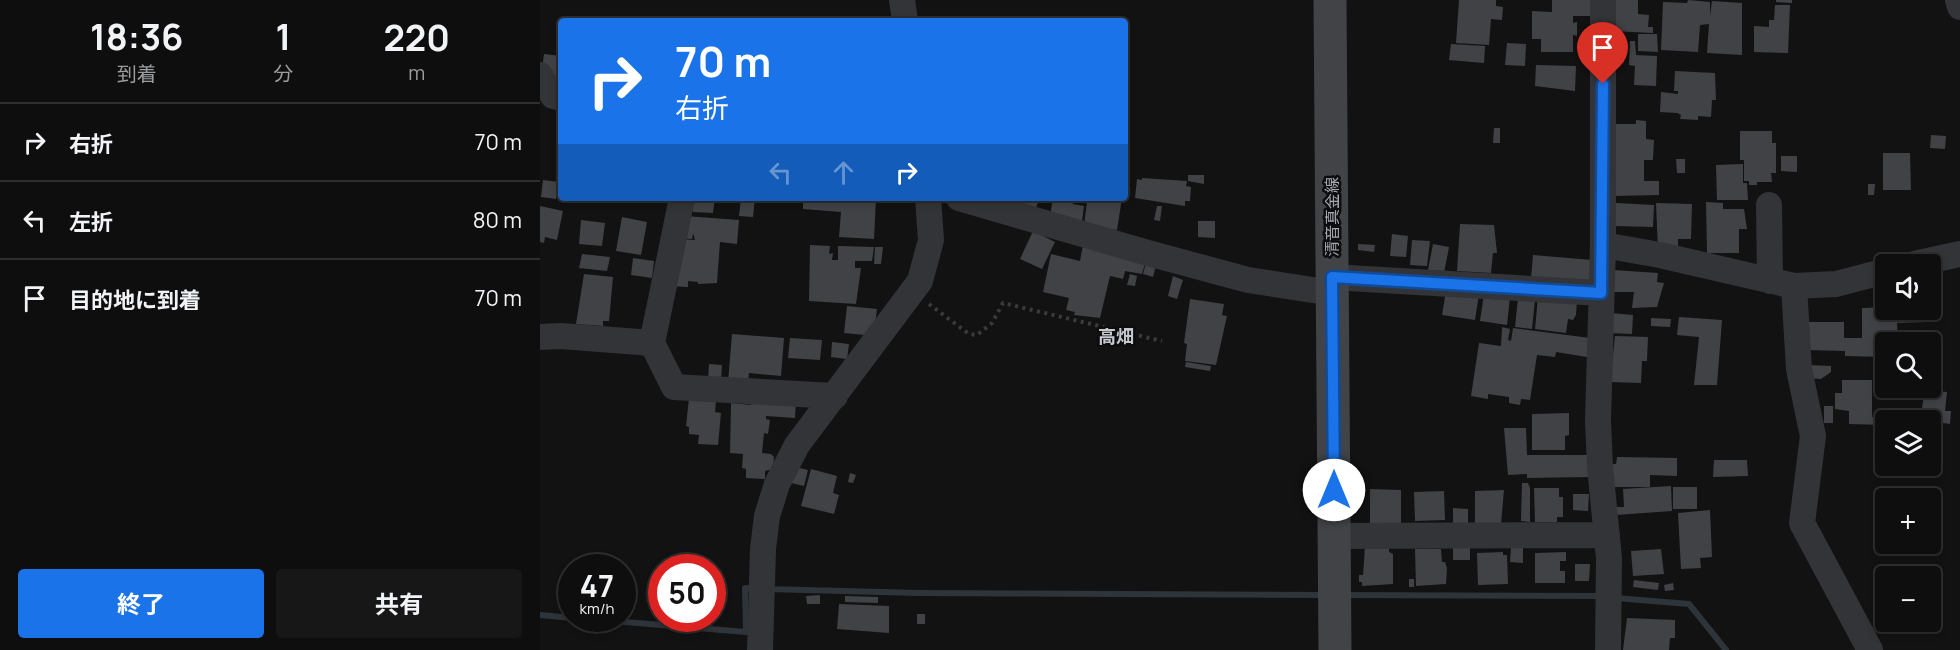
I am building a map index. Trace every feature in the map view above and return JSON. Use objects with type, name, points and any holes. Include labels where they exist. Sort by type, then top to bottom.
[{"type":"main road","name":"清音真金線","points":[[1330,0],[1335,650]]},
{"type":"street","points":[[902,0],[905,18]]},
{"type":"street","points":[[1603,0],[1603,245],[1598,420],[1607,535],[1608,650]]},
{"type":"street","points":[[1958,0],[1960,7]]},
{"type":"street","points":[[540,75],[553,96],[558,97]]},
{"type":"street","points":[[681,201],[652,343],[674,387],[835,396]]},
{"type":"street","points":[[759,650],[763,549],[771,500],[790,458],[914,292],[923,275],[929,252],[928,201]]},
{"type":"street","points":[[970,201],[1237,277],[1332,285],[1601,293]]},
{"type":"street","points":[[1769,205],[1782,284],[1813,436],[1802,523],[1870,650]]},
{"type":"street","points":[[1603,245],[1660,255],[1782,284],[1836,284],[1875,274]]},
{"type":"street","points":[[1941,258],[1960,254]]},
{"type":"street","points":[[540,337],[561,336],[652,343]]},
{"type":"street","points":[[1334,536],[1607,535]]},
{"type":"path","points":[[914,292],[969,334],[977,335],[992,323],[1003,303],[1162,341]]},
{"type":"building","points":[[1459,0],[1496,0],[1496,6],[1503,7],[1502,20],[1491,19],[1489,45],[1456,43]]},
{"type":"building","points":[[1552,0],[1593,0],[1592,16],[1573,16],[1573,23],[1577,22],[1577,36],[1573,35],[1573,52],[1541,52],[1541,39],[1532,39],[1532,11],[1552,12]]},
{"type":"building","points":[[1614,0],[1638,0],[1638,14],[1649,15],[1648,27],[1653,27],[1653,33],[1612,31]]},
{"type":"building","points":[[1688,0],[1710,2],[1710,16],[1712,1],[1742,3],[1742,55],[1707,53],[1709,24],[1700,25],[1698,52],[1661,50],[1663,2],[1687,3]]},
{"type":"building","points":[[1776,0],[1792,0],[1792,3],[1776,2]]},
{"type":"building","points":[[1775,5],[1790,5],[1788,53],[1754,52],[1754,26],[1769,27],[1769,20],[1774,20]]},
{"type":"building","points":[[1638,34],[1657,34],[1658,52],[1638,51]]},
{"type":"building","points":[[1630,41],[1635,41],[1636,55],[1657,56],[1656,86],[1634,85],[1635,66],[1629,65]]},
{"type":"building","points":[[1507,43],[1526,44],[1525,66],[1505,65]]},
{"type":"building","points":[[1451,44],[1485,46],[1484,63],[1449,60]]},
{"type":"building","points":[[544,54],[558,56],[558,78],[548,77],[542,70]]},
{"type":"building","points":[[1536,65],[1576,66],[1575,91],[1535,86]]},
{"type":"building","points":[[1675,71],[1715,73],[1716,100],[1712,100],[1711,117],[1698,116],[1698,120],[1680,119],[1681,115],[1677,113],[1660,112],[1661,92],[1678,94],[1678,91],[1674,91]]},
{"type":"building","points":[[1636,120],[1646,121],[1646,139],[1654,140],[1653,160],[1644,160],[1644,181],[1659,181],[1659,195],[1613,196],[1612,124],[1636,124]]},
{"type":"building","points":[[1494,128],[1500,128],[1500,143],[1493,143]]},
{"type":"building","points":[[1740,131],[1772,131],[1772,143],[1776,143],[1776,173],[1771,173],[1772,182],[1757,182],[1757,185],[1749,185],[1749,181],[1744,181],[1744,160],[1740,160]]},
{"type":"building","points":[[1931,135],[1946,136],[1945,149],[1930,148]]},
{"type":"building","points":[[1883,153],[1910,153],[1911,190],[1883,190]]},
{"type":"building","points":[[1781,156],[1797,156],[1797,172],[1781,171]]},
{"type":"building","points":[[1676,159],[1685,159],[1685,173],[1677,173]]},
{"type":"building","points":[[1743,164],[1743,183],[1747,183],[1748,200],[1717,200],[1716,165]]},
{"type":"building","points":[[1188,175],[1204,175],[1204,184],[1188,181]]},
{"type":"building","points":[[1142,178],[1187,181],[1186,186],[1191,187],[1190,201],[1185,201],[1185,206],[1135,198],[1137,179],[1142,180]]},
{"type":"building","points":[[543,180],[558,182],[556,199],[541,197]]},
{"type":"building","points":[[1868,184],[1875,184],[1874,195],[1868,195]]},
{"type":"building","points":[[693,201],[715,201],[713,213],[693,212]]},
{"type":"building","points":[[741,201],[755,201],[753,217],[739,216]]},
{"type":"building","points":[[803,201],[876,201],[874,239],[839,237],[841,212],[803,209]]},
{"type":"building","points":[[1007,201],[1038,201],[1035,212]]},
{"type":"building","points":[[1052,201],[1074,201],[1073,204],[1084,206],[1082,221],[1050,216]]},
{"type":"building","points":[[1087,201],[1122,201],[1117,230],[1084,226]]},
{"type":"building","points":[[1706,202],[1723,203],[1723,209],[1744,209],[1747,229],[1739,229],[1739,253],[1707,253]]},
{"type":"building","points":[[1616,203],[1654,205],[1653,227],[1615,226]]},
{"type":"building","points":[[1656,203],[1692,204],[1691,239],[1678,239],[1678,249],[1658,249]]},
{"type":"building","points":[[540,206],[563,211],[557,240],[545,237],[544,243],[540,242]]},
{"type":"building","points":[[1157,206],[1162,206],[1160,221],[1154,220]]},
{"type":"building","points":[[685,216],[739,220],[737,244],[720,242],[717,283],[698,284],[698,282],[688,281],[688,287],[669,286],[679,239],[695,240],[693,233],[692,239],[679,238]]},
{"type":"building","points":[[622,217],[647,222],[641,255],[616,251]]},
{"type":"building","points":[[581,220],[605,223],[602,246],[579,244]]},
{"type":"building","points":[[1198,221],[1215,221],[1215,238],[1198,237]]},
{"type":"building","points":[[1460,224],[1494,225],[1497,253],[1493,253],[1491,273],[1457,271]]},
{"type":"building","points":[[1033,231],[1055,242],[1042,269],[1020,259]]},
{"type":"building","points":[[1392,234],[1408,236],[1406,257],[1390,256]]},
{"type":"building","points":[[1412,240],[1430,241],[1427,266],[1410,265]]},
{"type":"building","points":[[1358,244],[1375,245],[1374,252],[1358,250]]},
{"type":"building","points":[[1433,244],[1449,247],[1444,273],[1428,270]]},
{"type":"building","points":[[810,245],[830,246],[829,254],[833,253],[832,260],[838,260],[838,246],[874,247],[872,261],[855,261],[855,268],[861,268],[856,304],[809,301]]},
{"type":"building","points":[[1083,245],[1146,260],[1142,274],[1125,271],[1123,279],[1110,276],[1100,318],[1074,315],[1075,312],[1066,310],[1069,298],[1043,292],[1051,254],[1080,261]]},
{"type":"building","points":[[875,247],[883,247],[881,264],[874,264]]},
{"type":"building","points":[[582,254],[610,257],[607,271],[579,268]]},
{"type":"building","points":[[1533,255],[1592,260],[1590,283],[1531,278]]},
{"type":"building","points":[[633,258],[654,261],[652,278],[631,275]]},
{"type":"building","points":[[1147,259],[1157,262],[1153,277],[1143,274]]},
{"type":"building","points":[[1613,270],[1658,273],[1657,282],[1664,283],[1657,307],[1632,308],[1634,292],[1612,292]]},
{"type":"building","points":[[584,274],[613,277],[609,321],[603,321],[603,326],[576,324]]},
{"type":"building","points":[[1130,274],[1137,276],[1135,286],[1127,285]]},
{"type":"building","points":[[1173,276],[1183,280],[1177,299],[1168,296]]},
{"type":"building","points":[[1446,291],[1479,294],[1475,320],[1442,315]]},
{"type":"building","points":[[1484,294],[1510,297],[1507,325],[1480,321]]},
{"type":"building","points":[[1538,297],[1577,301],[1576,315],[1573,320],[1568,319],[1566,333],[1535,329]]},
{"type":"building","points":[[1518,298],[1535,300],[1532,329],[1515,327]]},
{"type":"building","points":[[1190,299],[1224,304],[1222,315],[1227,316],[1216,365],[1185,361],[1187,344],[1184,343]]},
{"type":"building","points":[[847,306],[877,309],[875,325],[865,335],[844,333]]},
{"type":"building","points":[[1875,307],[1875,320],[1928,320],[1928,322],[1897,323],[1897,332],[1875,332],[1875,357],[1845,356],[1845,351],[1807,350],[1806,322],[1844,322],[1844,338],[1862,338],[1862,308]]},
{"type":"building","points":[[1611,313],[1633,315],[1632,334],[1609,333]]},
{"type":"building","points":[[1679,317],[1722,320],[1717,385],[1694,385],[1699,337],[1677,335]]},
{"type":"building","points":[[1651,318],[1671,319],[1670,327],[1651,326]]},
{"type":"building","points":[[1502,327],[1510,329],[1508,340],[1511,341],[1513,328],[1590,338],[1587,357],[1556,352],[1555,357],[1537,355],[1530,400],[1521,399],[1520,405],[1509,403],[1509,397],[1488,394],[1488,399],[1471,396],[1479,343],[1501,346]]},
{"type":"building","points":[[732,334],[784,338],[781,376],[749,373],[748,384],[728,382]]},
{"type":"building","points":[[1615,336],[1648,337],[1647,361],[1642,361],[1641,383],[1610,382]]},
{"type":"building","points":[[790,338],[822,340],[820,360],[788,358]]},
{"type":"building","points":[[832,342],[849,344],[847,359],[831,357]]},
{"type":"building","points":[[1186,362],[1211,366],[1210,371],[1185,367]]},
{"type":"building","points":[[709,364],[722,365],[721,381],[708,380]]},
{"type":"building","points":[[1807,365],[1831,366],[1831,372],[1821,379],[1807,378]]},
{"type":"building","points":[[1842,380],[1872,380],[1872,417],[1875,417],[1875,425],[1849,424],[1849,411],[1835,409],[1835,393],[1842,393]]},
{"type":"building","points":[[1941,391],[1947,392],[1945,411],[1951,411],[1950,424],[1941,423],[1941,410],[1922,410],[1924,398],[1941,398]]},
{"type":"building","points":[[752,396],[796,400],[795,418],[766,416],[766,419],[770,420],[768,434],[764,433],[762,453],[771,454],[774,457],[773,469],[765,471],[765,479],[746,478],[746,469],[742,468],[743,454],[730,453],[731,403],[751,405]]},
{"type":"building","points":[[689,398],[716,401],[715,412],[721,413],[718,445],[698,444],[699,435],[689,434],[689,427],[686,426]]},
{"type":"building","points":[[1824,406],[1833,406],[1833,423],[1824,423]]},
{"type":"building","points":[[1569,413],[1569,435],[1565,436],[1565,450],[1532,450],[1532,414]]},
{"type":"building","points":[[1504,428],[1526,428],[1527,455],[1590,455],[1590,477],[1527,478],[1527,474],[1508,475]]},
{"type":"building","points":[[1617,457],[1677,458],[1677,476],[1650,475],[1650,487],[1613,487],[1611,464],[1616,464]]},
{"type":"building","points":[[1714,460],[1747,460],[1748,476],[1713,477]]},
{"type":"building","points":[[795,467],[808,470],[804,486],[791,483]]},
{"type":"building","points":[[811,469],[837,476],[833,493],[839,495],[834,514],[801,506]]},
{"type":"building","points":[[850,473],[856,475],[853,483],[848,482]]},
{"type":"building","points":[[1522,483],[1528,483],[1530,488],[1530,522],[1521,521]]},
{"type":"building","points":[[1671,486],[1672,511],[1616,515],[1617,507],[1624,507],[1623,489]]},
{"type":"building","points":[[1673,487],[1697,487],[1697,509],[1673,509]]},
{"type":"building","points":[[1534,488],[1559,488],[1559,497],[1563,497],[1563,517],[1557,517],[1557,522],[1535,522]]},
{"type":"building","points":[[1370,489],[1401,490],[1401,523],[1370,523]]},
{"type":"building","points":[[1504,490],[1501,524],[1475,524],[1475,491]]},
{"type":"building","points":[[1444,491],[1445,520],[1415,521],[1414,492]]},
{"type":"building","points":[[1573,494],[1589,494],[1588,511],[1573,510]]},
{"type":"building","points":[[1453,508],[1468,509],[1468,524],[1453,524]]},
{"type":"building","points":[[1710,510],[1712,557],[1700,558],[1701,568],[1681,569],[1678,513]]},
{"type":"building","points":[[1365,547],[1389,547],[1389,552],[1393,554],[1393,584],[1362,586],[1362,582],[1359,582],[1359,575],[1363,575]]},
{"type":"building","points":[[1453,547],[1470,547],[1470,560],[1453,560]]},
{"type":"building","points":[[1511,547],[1523,547],[1523,563],[1510,562]]},
{"type":"building","points":[[1415,549],[1441,549],[1442,562],[1445,562],[1447,568],[1446,584],[1416,586]]},
{"type":"building","points":[[1661,549],[1664,574],[1633,576],[1631,551]]},
{"type":"building","points":[[1503,552],[1503,555],[1507,555],[1508,584],[1478,585],[1477,553]]},
{"type":"building","points":[[1566,552],[1566,561],[1560,561],[1560,571],[1565,571],[1565,583],[1535,583],[1535,553]]},
{"type":"building","points":[[1575,564],[1590,564],[1589,581],[1575,581]]},
{"type":"building","points":[[1409,579],[1414,579],[1414,587],[1409,587]]},
{"type":"building","points":[[1634,580],[1659,583],[1658,590],[1633,587]]},
{"type":"building","points":[[1673,583],[1674,590],[1665,591],[1664,585]]},
{"type":"building","points":[[820,595],[820,604],[807,604],[806,596]]},
{"type":"building","points":[[845,596],[878,597],[878,603],[845,602]]},
{"type":"building","points":[[839,604],[889,606],[889,633],[837,629]]},
{"type":"building","points":[[917,614],[925,614],[925,624],[917,624]]},
{"type":"building","points":[[1627,618],[1675,620],[1675,638],[1670,638],[1669,650],[1623,650]]},
{"type":"waterway","points":[[636,623],[746,632],[745,588],[757,589]]},
{"type":"waterway","points":[[767,589],[919,593],[1323,595]]},
{"type":"waterway","points":[[1343,595],[1602,596]]},
{"type":"waterway","points":[[1616,598],[1689,604],[1726,650]]},
{"type":"waterway","points":[[540,615],[558,617]]},
{"type":"district","name":"高畑","points":[[1116,337]]},
{"type":"route","points":[[1334,490],[1332,277],[1601,293],[1603,84]]}]
